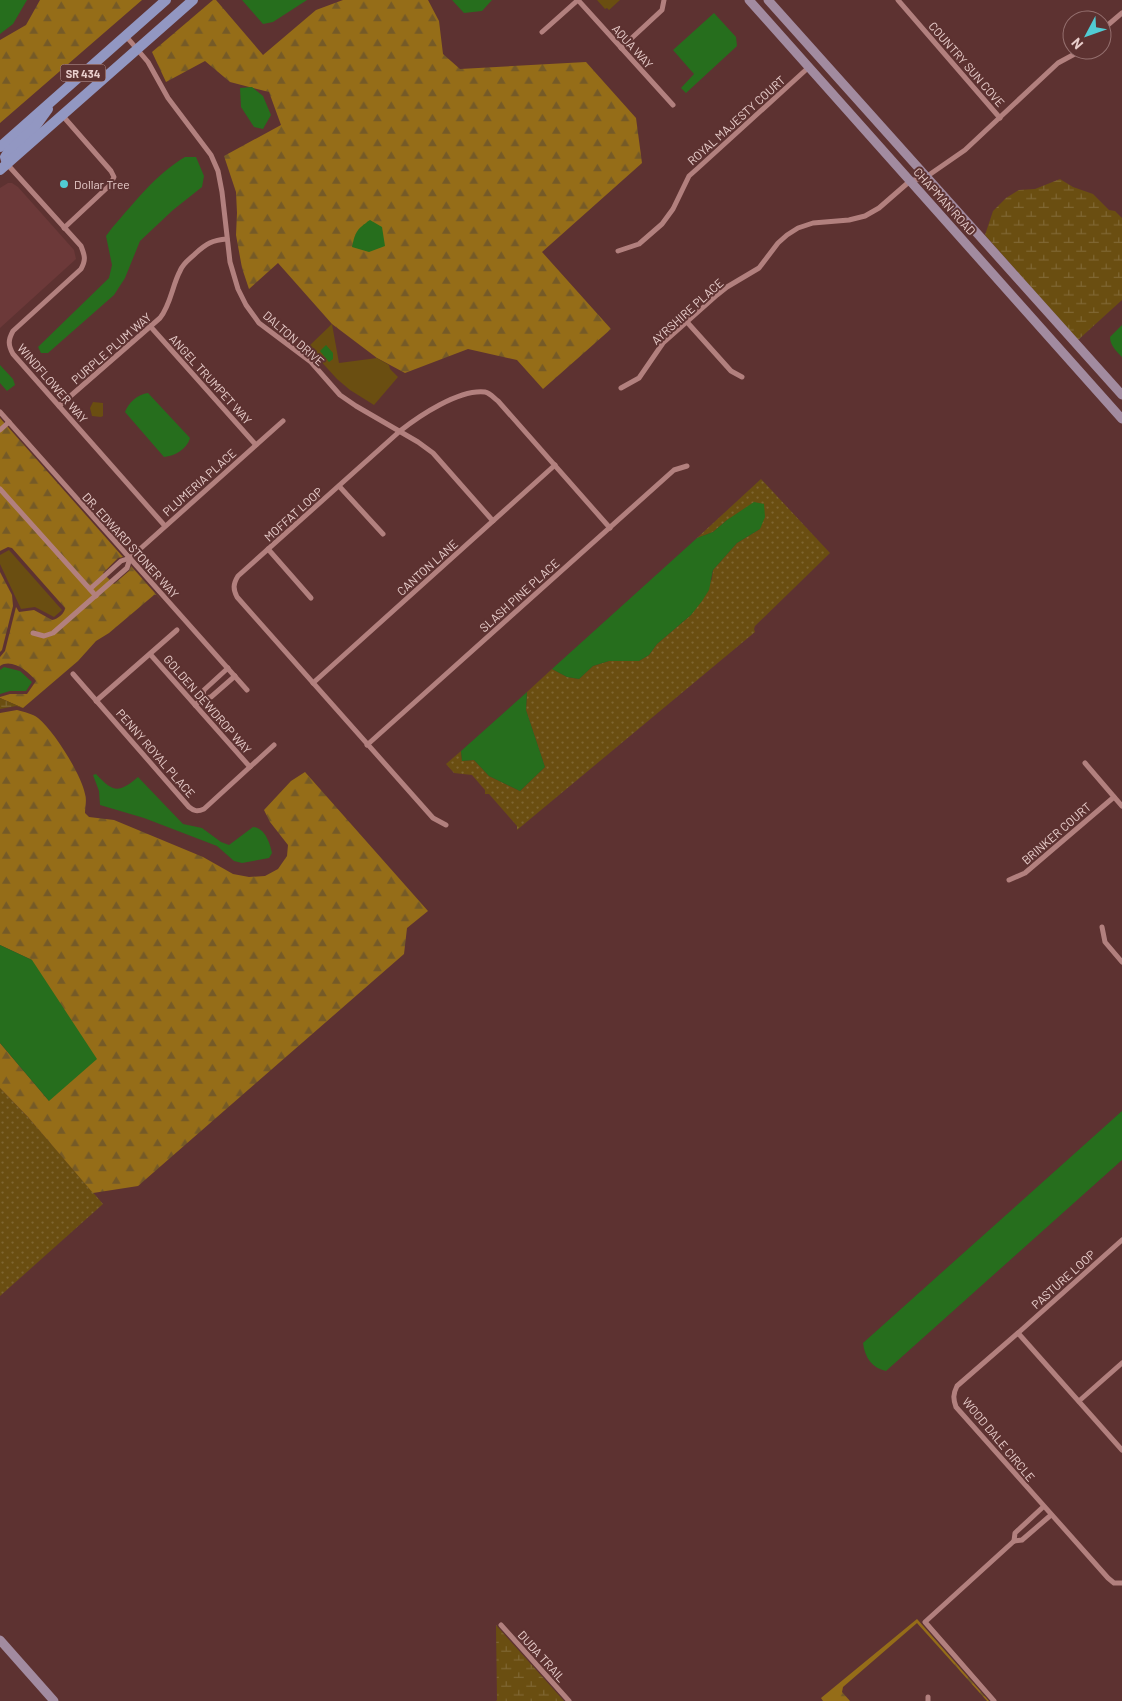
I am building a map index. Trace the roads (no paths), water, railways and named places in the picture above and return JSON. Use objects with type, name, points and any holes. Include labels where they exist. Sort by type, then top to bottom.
[{"type":"main road","name":"SR 434","points":[[0,146],[166,0]]},
{"type":"main road","name":"SR 434","points":[[4,167],[193,0]]},
{"type":"main road","points":[[4,167],[5,157],[8,152],[35,127],[61,92]]},
{"type":"street","points":[[542,32],[578,0]]},
{"type":"street","name":"AQUA WAY","points":[[578,0],[673,105]]},
{"type":"street","points":[[621,48],[662,10],[664,0]]},
{"type":"street","name":"CHAPMAN ROAD","points":[[749,0],[1122,419]]},
{"type":"street","name":"CHAPMAN ROAD","points":[[768,0],[1122,395]]},
{"type":"street","name":"COUNTRY SUN COVE","points":[[898,0],[1000,118]]},
{"type":"street","points":[[1112,22],[1122,13]]},
{"type":"street","name":"DALTON DRIVE","points":[[125,35],[148,62],[168,98],[211,155],[218,171],[222,192],[230,262],[238,289],[258,323],[311,362],[340,394],[356,406],[400,431],[433,453],[493,521]]},
{"type":"street","name":"AYRSHIRE PLACE","points":[[621,388],[639,378],[664,343],[687,322],[727,287],[759,268],[778,243],[798,228],[813,223],[849,220],[865,216],[879,208],[910,181],[926,177],[966,150],[1058,63],[1064,60]]},
{"type":"street","name":"ROYAL MAJESTY COURT","points":[[618,251],[639,244],[662,224],[673,209],[689,176],[809,68]]},
{"type":"street","points":[[62,115],[111,171],[114,177],[110,185],[64,228]]},
{"type":"street","name":"WINDFLOWER WAY","points":[[4,167],[81,246],[85,256],[85,262],[81,270],[13,331],[8,339],[9,346],[13,354],[165,526]]},
{"type":"street","name":"PURPLE PLUM WAY","points":[[60,406],[166,310],[180,270],[185,263],[208,243],[214,240],[226,239]]},
{"type":"street","points":[[687,322],[731,371],[742,377]]},
{"type":"street","name":"ANGEL TRUMPET WAY","points":[[150,326],[256,445]]},
{"type":"street","points":[[1102,396],[1113,385]]},
{"type":"street","name":"MOFFAT LOOP","points":[[446,825],[433,818],[237,597],[234,590],[235,581],[238,576],[268,549],[419,416],[441,404],[477,392],[487,392],[498,401],[610,528]]},
{"type":"street","name":"DR. EDWARD STONER WAY","points":[[0,412],[247,690]]},
{"type":"street","name":"PLUMERIA PLACE","points":[[130,558],[283,421]]},
{"type":"street","points":[[0,430],[9,422]]},
{"type":"street","name":"CANTON LANE","points":[[313,683],[555,465]]},
{"type":"street","name":"SLASH PINE PLACE","points":[[367,745],[674,470],[687,466]]},
{"type":"street","points":[[339,486],[383,534]]},
{"type":"street","points":[[0,489],[96,596]]},
{"type":"street","points":[[268,549],[311,598]]},
{"type":"street","points":[[90,589],[121,561],[130,558]]},
{"type":"street","points":[[33,633],[44,636],[53,633],[127,568],[130,558]]},
{"type":"street","points":[[108,572],[114,579]]},
{"type":"street","points":[[96,700],[177,630]]},
{"type":"street","name":"GOLDEN DEWDROP WAY","points":[[150,654],[250,767]]},
{"type":"street","points":[[202,699],[204,690],[228,668]]},
{"type":"street","name":"PENNY ROYAL PLACE","points":[[74,674],[189,807],[194,810],[204,809],[274,745]]},
{"type":"street","points":[[195,704],[202,699],[211,697],[235,676]]},
{"type":"street","points":[[214,681],[221,688]]},
{"type":"street","points":[[207,687],[214,694]]},
{"type":"street","points":[[1085,763],[1122,806]]},
{"type":"street","name":"BRINKER COURT","points":[[1009,880],[1025,873],[1114,797]]},
{"type":"street","points":[[1102,927],[1105,942],[1122,962]]},
{"type":"street","name":"PASTURE LOOP","points":[[1018,1333],[1122,1240]]},
{"type":"street","points":[[1018,1333],[1122,1450]]},
{"type":"street","name":"WOOD DALE CIRCLE","points":[[1018,1333],[957,1386],[953,1400],[956,1407],[1108,1578],[1114,1583],[1122,1584]]},
{"type":"street","points":[[1079,1401],[1122,1363]]},
{"type":"street","points":[[1014,1541],[1015,1533],[1043,1506]]},
{"type":"street","points":[[994,1701],[926,1622],[1014,1541],[1022,1540],[1051,1515]]},
{"type":"street","points":[[1027,1522],[1034,1530]]},
{"type":"street","name":"DUDA TRAIL","points":[[501,1625],[569,1701]]},
{"type":"street","points":[[0,1640],[54,1701]]},
{"type":"place","name":"Dollar Tree","points":[[64,184]]}]
